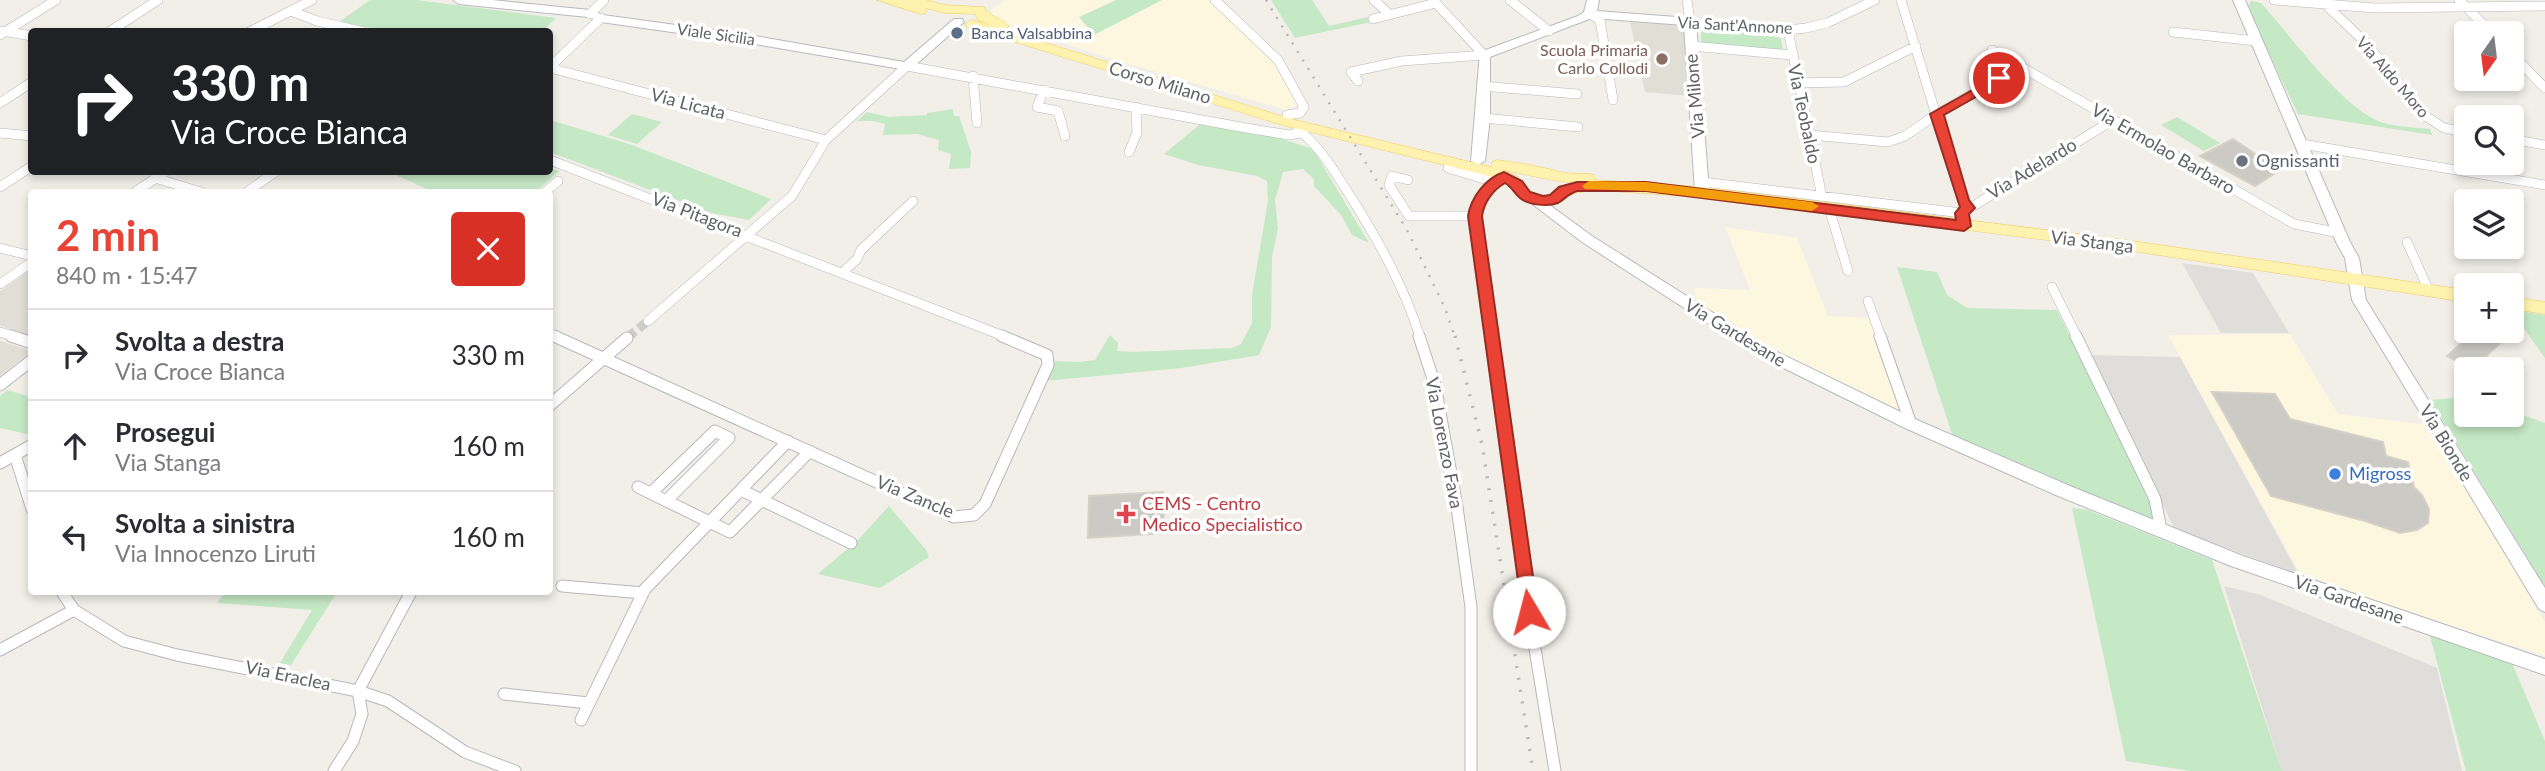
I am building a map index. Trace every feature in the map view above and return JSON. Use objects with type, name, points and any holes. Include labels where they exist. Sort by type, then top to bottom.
[{"type":"main road","name":"Corso Milano","points":[[884,0],[993,23],[1294,124],[1346,135]]},
{"type":"main road","name":"Corso Milano","points":[[910,0],[966,18]]},
{"type":"main road","name":"Corso Milano","points":[[1294,124],[1320,138],[1346,135]]},
{"type":"main road","points":[[1346,135],[1531,171],[1545,171],[1560,188]]},
{"type":"main road","points":[[1346,135],[1473,166],[1536,200]]},
{"type":"main road","points":[[1505,181],[1531,171]]},
{"type":"main road","name":"Via Stanga","points":[[1536,200],[1548,200],[1560,188],[1601,185],[1702,187],[1825,203],[1965,216],[2119,244],[2454,294]]},
{"type":"main road","points":[[2524,305],[2545,308]]},
{"type":"street","points":[[2,33],[56,0]]},
{"type":"street","points":[[115,28],[158,0]]},
{"type":"street","points":[[257,28],[312,0]]},
{"type":"street","name":"Viale Sicilia","points":[[459,0],[595,16],[749,39],[973,76],[1282,134],[1294,124]]},
{"type":"street","points":[[553,64],[595,16],[604,0]]},
{"type":"street","points":[[1215,0],[1278,60],[1304,107],[1294,124]]},
{"type":"street","points":[[1374,0],[1390,15]]},
{"type":"street","points":[[1510,0],[1549,31]]},
{"type":"street","points":[[1358,81],[1351,72],[1402,61],[1484,55],[1582,19],[1590,13],[1593,0]]},
{"type":"street","name":"Via Milone","points":[[1687,0],[1702,187]]},
{"type":"street","name":"Via Sant'Annone","points":[[1590,13],[1788,30],[1827,23],[1875,0]]},
{"type":"street","points":[[1902,0],[1965,216]]},
{"type":"street","name":"Via Bionde","points":[[2239,0],[2342,239],[2341,249],[2355,279],[2355,290],[2360,300],[2545,604]]},
{"type":"street","points":[[2274,0],[2328,7],[2390,10],[2545,6]]},
{"type":"street","points":[[2377,0],[2390,10]]},
{"type":"street","points":[[2459,0],[2480,21]]},
{"type":"street","points":[[1373,19],[1435,2],[1484,55],[1483,118],[1478,161]]},
{"type":"street","name":"Via Aldo Moro","points":[[2328,7],[2363,40],[2427,117],[2444,128],[2454,130]]},
{"type":"street","points":[[291,11],[347,28]]},
{"type":"street","points":[[1590,13],[1600,20],[1614,100]]},
{"type":"street","points":[[648,321],[792,196],[826,141],[907,66],[966,18]]},
{"type":"street","name":"Via Teobaldo","points":[[1788,30],[1825,203]]},
{"type":"street","points":[[2173,32],[2256,41]]},
{"type":"street","points":[[2,33],[28,36]]},
{"type":"street","points":[[1691,46],[1792,55]]},
{"type":"street","points":[[1798,83],[1844,82],[1916,47]]},
{"type":"street","name":"Via Ermolao Barbaro","points":[[1992,50],[2294,224],[2342,239]]},
{"type":"street","points":[[2524,66],[2545,88]]},
{"type":"street","points":[[1810,135],[1888,142],[1905,136],[1937,114],[2020,67]]},
{"type":"street","name":"Via Licata","points":[[553,68],[826,141]]},
{"type":"street","points":[[973,76],[977,123]]},
{"type":"street","points":[[0,103],[28,85]]},
{"type":"street","points":[[1482,86],[1577,94]]},
{"type":"street","points":[[1044,90],[1037,107],[1059,111],[1065,136]]},
{"type":"street","points":[[1129,152],[1138,133],[1136,107]]},
{"type":"street","points":[[1483,118],[1578,127]]},
{"type":"street","name":"Via Adelardo","points":[[1965,216],[2113,120]]},
{"type":"street","points":[[0,133],[28,136]]},
{"type":"street","name":"Via Lorenzo Fava","points":[[1320,138],[1386,254],[1408,300],[1435,385],[1457,507],[1471,607],[1471,771]]},
{"type":"street","points":[[2524,141],[2545,145]]},
{"type":"street","points":[[2302,144],[2545,185]]},
{"type":"street","name":"Via Pitagora","points":[[553,160],[748,234],[1047,355]]},
{"type":"street","points":[[1448,168],[1505,181]]},
{"type":"street","points":[[0,187],[28,169]]},
{"type":"street","points":[[139,189],[160,175]]},
{"type":"street","points":[[251,189],[271,175]]},
{"type":"street","points":[[1408,180],[1392,176],[1388,185],[1409,216],[1475,216]]},
{"type":"street","points":[[155,178],[191,189]]},
{"type":"street","points":[[549,189],[558,181]]},
{"type":"street","points":[[1505,181],[1476,208],[1475,216],[1529,612],[1555,771]]},
{"type":"street","points":[[1560,188],[1558,204],[1569,225]]},
{"type":"street","name":"Via Gardesane","points":[[1536,200],[1620,261],[1762,351],[1911,424],[2064,491],[2237,561],[2543,665]]},
{"type":"street","points":[[843,272],[861,250],[913,201]]},
{"type":"street","points":[[1825,203],[1847,271]]},
{"type":"street","points":[[2406,242],[2429,290]]},
{"type":"street","points":[[0,248],[28,255]]},
{"type":"street","points":[[0,284],[28,265]]},
{"type":"street","points":[[2052,287],[2155,499],[2161,530]]},
{"type":"street","points":[[1868,301],[1911,424]]},
{"type":"street","points":[[0,332],[28,342]]},
{"type":"street","name":"Via Zancle","points":[[553,335],[954,517],[974,515],[985,504],[1048,365],[1047,355]]},
{"type":"street","points":[[553,402],[628,338]]},
{"type":"street","points":[[0,385],[28,363]]},
{"type":"street","points":[[651,493],[715,431],[729,438],[666,500]]},
{"type":"street","points":[[581,720],[643,593],[788,441]]},
{"type":"street","points":[[0,463],[28,447]]},
{"type":"street","points":[[638,487],[730,532],[810,451]]},
{"type":"street","points":[[15,455],[28,496]]},
{"type":"street","points":[[741,490],[851,543]]},
{"type":"street","points":[[562,586],[643,593]]},
{"type":"street","name":"Via Eraclea","points":[[64,595],[74,610],[124,641],[177,655],[358,691],[387,701],[465,752],[515,771]]},
{"type":"street","points":[[334,771],[353,741],[362,714],[358,691],[409,595]]},
{"type":"street","points":[[0,650],[74,610]]},
{"type":"street","points":[[504,694],[589,703]]},
{"type":"shaded area","points":[[1005,0],[1210,0],[1267,49],[1299,105],[1286,110],[1105,57],[1001,22],[990,11]]},
{"type":"shaded area","name":"Scuola Primaria Carlo Collodi","points":[[1630,22],[1684,26],[1690,96],[1645,92]]},
{"type":"shaded area","points":[[1725,227],[1797,238],[1828,316],[1870,318],[1904,413],[1761,343],[1696,301],[1694,288],[1750,290]]},
{"type":"shaded area","points":[[2182,263],[2253,273],[2289,333],[2221,333]]},
{"type":"shaded area","points":[[28,271],[28,335],[0,326],[0,291]]},
{"type":"shaded area","points":[[2290,334],[2338,414],[2429,425],[2545,622],[2545,656],[2302,577],[2168,335]]},
{"type":"shaded area","points":[[0,341],[28,350],[28,354],[0,376]]},
{"type":"shaded area","points":[[2090,355],[2180,357],[2299,575],[2174,528]]},
{"type":"shaded area","points":[[2224,586],[2261,595],[2437,668],[2462,771],[2282,771]]},
{"type":"green space","points":[[370,0],[416,0],[556,18],[545,28],[372,28],[339,22]]},
{"type":"green space","points":[[1116,0],[1162,0],[1094,35],[1079,17]]},
{"type":"green space","points":[[1271,0],[1312,0],[1329,26],[1368,17],[1371,22],[1295,38]]},
{"type":"green space","points":[[2251,1],[2261,3],[2313,65],[2358,108],[2385,123],[2430,129],[2432,135],[2298,114],[2252,18],[2249,5]]},
{"type":"green space","points":[[1703,29],[1774,34],[1781,39],[1783,52],[1701,44]]},
{"type":"green space","points":[[953,109],[954,116],[959,116],[971,152],[970,168],[949,169],[951,154],[938,150],[939,140],[917,134],[883,135],[885,124],[857,121],[867,112],[889,117],[927,115]]},
{"type":"green space","points":[[632,114],[662,122],[637,144],[608,135]]},
{"type":"green space","points":[[2177,117],[2220,143],[2204,151],[2161,125]]},
{"type":"green space","points":[[553,121],[632,145],[771,199],[749,220],[711,213],[553,153]]},
{"type":"green space","points":[[1203,122],[1279,138],[1313,149],[1369,243],[1352,235],[1341,215],[1314,186],[1314,179],[1303,169],[1283,172],[1275,200],[1278,228],[1272,257],[1271,327],[1259,355],[1181,368],[1044,381],[1052,361],[1095,360],[1110,335],[1118,343],[1117,351],[1232,348],[1241,344],[1252,323],[1252,295],[1268,201],[1267,181],[1257,176],[1198,165],[1164,154]]},
{"type":"green space","points":[[553,169],[559,171],[538,189],[427,189],[396,175],[553,175]]},
{"type":"green space","points":[[1897,267],[1937,272],[1947,295],[1967,308],[2057,310],[2164,525],[1953,437]]},
{"type":"green space","points":[[2524,312],[2545,315],[2545,358],[2524,328]]},
{"type":"green space","points":[[7,390],[28,396],[28,434],[0,428],[0,396]]},
{"type":"green space","points":[[2454,398],[2454,427],[2524,427],[2524,416],[2545,423],[2545,586],[2430,400]]},
{"type":"green space","points":[[889,506],[929,557],[880,588],[818,574],[858,540]]},
{"type":"green space","points":[[2072,508],[2088,510],[2212,560],[2282,771],[2191,771],[2126,761]]},
{"type":"green space","points":[[223,595],[335,595],[291,665],[280,663],[312,610],[217,603]]},
{"type":"green space","points":[[2430,636],[2512,663],[2545,741],[2545,771],[2466,771]]},
{"type":"building","name":"Ognissanti","points":[[2233,139],[2260,157],[2264,154],[2286,166],[2255,186],[2200,156]]},
{"type":"building","points":[[2462,343],[2500,343],[2485,357],[2454,357],[2454,360],[2447,356]]},
{"type":"building","name":"Migross","points":[[2212,392],[2275,394],[2290,419],[2383,442],[2386,456],[2408,462],[2414,487],[2422,495],[2429,509],[2428,523],[2417,530],[2400,533],[2271,496]]},
{"type":"building","name":"CEMS - Centro Medico Specialistico","points":[[1163,492],[1164,533],[1088,538],[1089,496]]},
{"type":"tunnel","points":[[628,337],[648,321]]},
{"type":"railway","points":[[1266,0],[1407,230],[1445,308],[1455,337]]},
{"type":"railway","points":[[1455,336],[1482,444],[1533,771]]},
{"type":"slow traffic","points":[[1589,186],[1702,192],[1812,206]]},
{"type":"place","name":"Banca Valsabbina","points":[[957,33]]},
{"type":"place","name":"Scuola Primaria Carlo Collodi","points":[[1662,59]]},
{"type":"place","name":"Ognissanti","points":[[2242,161]]},
{"type":"place","name":"Migross","points":[[2335,474]]},
{"type":"place","name":"CEMS - Centro Medico Specialistico","points":[[1126,514]]},
{"type":"route","points":[[1529,612],[1475,216],[1476,208],[1489,186],[1504,176],[1518,184],[1518,188],[1525,195],[1542,201],[1554,199],[1564,190],[1577,187],[1646,187],[1964,226],[1962,213],[1968,208],[1962,200],[1937,114],[1999,78]]}]
